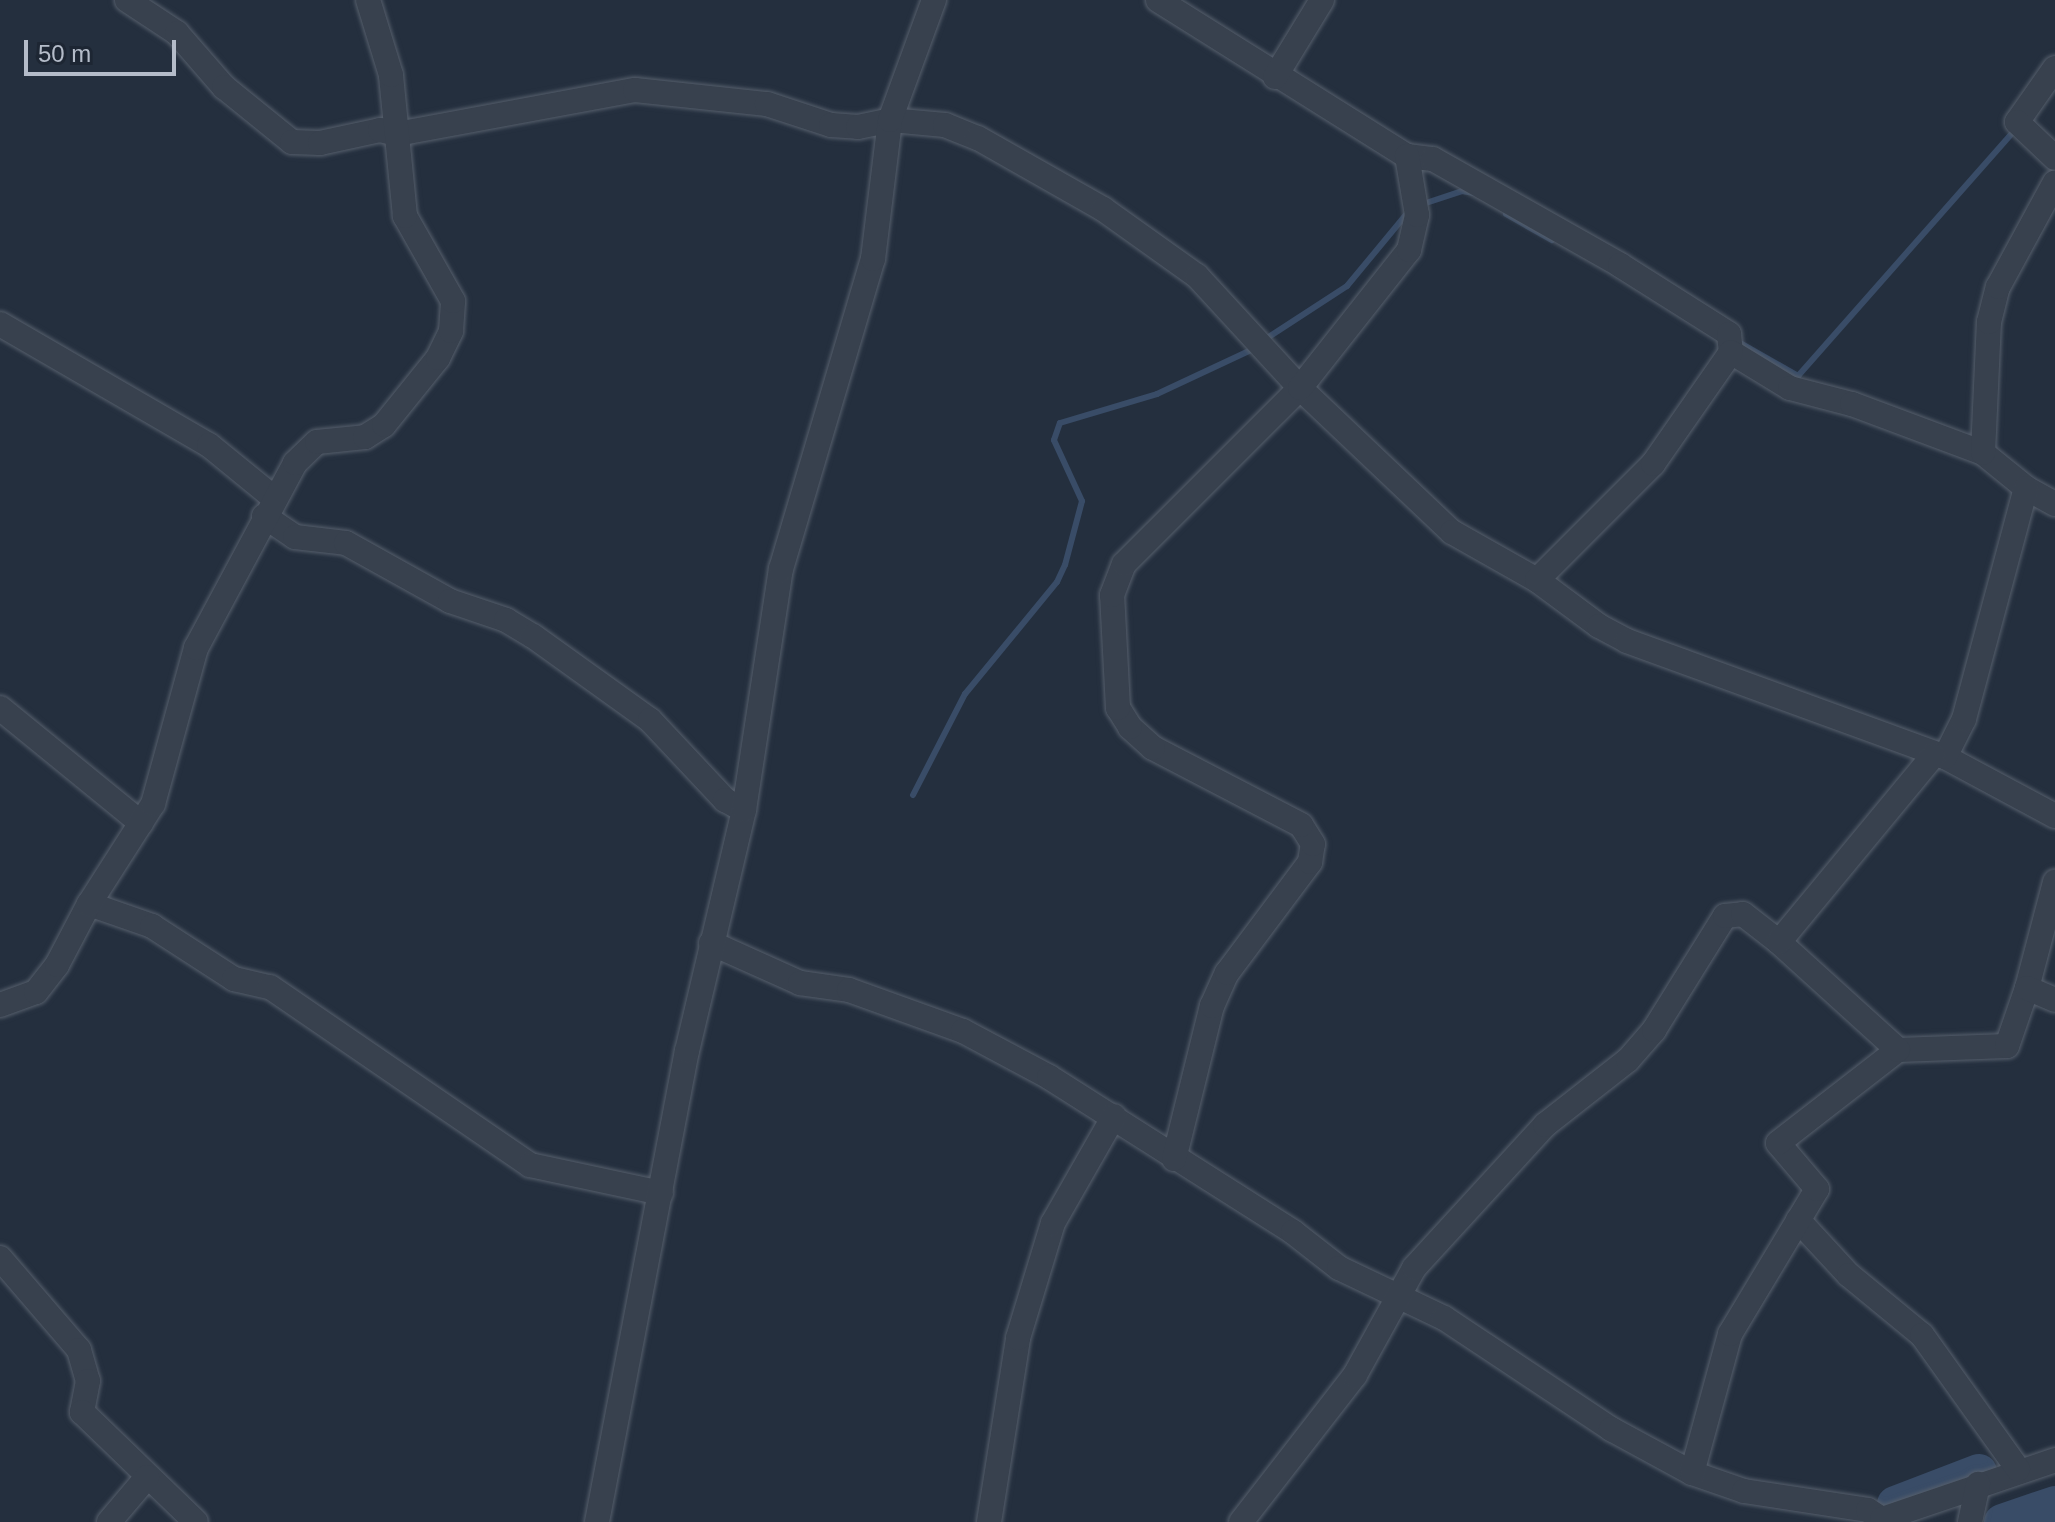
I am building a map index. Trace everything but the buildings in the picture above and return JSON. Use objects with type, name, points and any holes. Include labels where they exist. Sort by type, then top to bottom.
[{"type":"street","points":[[127,0],[177,33],[224,87],[292,142],[320,143],[380,130],[397,134],[635,90],[767,104],[831,125],[858,127],[890,120],[945,125],[978,138],[1103,209],[1197,276],[1257,345],[1452,532],[1537,580],[1627,641],[1939,757],[2055,816]]},
{"type":"street","points":[[0,1005],[36,992],[57,965],[89,904],[141,823],[165,775],[196,648],[295,463],[317,442],[365,437],[384,425],[438,358],[451,331],[453,301],[405,216],[391,75],[368,0]]},
{"type":"street","points":[[597,1522],[711,943],[744,810],[781,569],[869,272],[890,120],[934,0]]},
{"type":"street","points":[[1158,0],[1275,77],[1407,156],[1433,159],[1730,343],[1790,388],[1852,404],[1983,453],[2026,488],[2055,504]]},
{"type":"street","points":[[1275,77],[1322,0]]},
{"type":"street","points":[[2055,68],[2020,126],[2055,158]]},
{"type":"street","points":[[1174,1159],[1212,1006],[1227,973],[1310,862],[1313,844],[1301,825],[1153,748],[1130,727],[1118,708],[1112,595],[1124,564],[1300,388],[1409,250],[1415,208],[1407,156]]},
{"type":"street","points":[[1983,453],[1989,322],[1998,287],[2055,182]]},
{"type":"street","points":[[0,324],[209,445],[295,537],[346,543],[450,601],[506,620],[533,636],[650,720],[725,800],[744,810]]},
{"type":"street","points":[[1537,580],[1653,464],[1730,343]]},
{"type":"street","points":[[1779,942],[1939,757],[1964,719],[2026,488]]},
{"type":"street","points":[[0,708],[141,823]]},
{"type":"street","points":[[1692,1473],[1730,1334],[1817,1189],[1778,1143],[1898,1050],[2007,1046],[2027,988],[2055,882]]},
{"type":"street","points":[[89,904],[152,926],[234,979],[270,987],[530,1165],[661,1193]]},
{"type":"street","points":[[1241,1522],[1355,1375],[1395,1295],[1545,1125],[1637,1050],[1725,916],[1743,914],[1779,942],[1898,1050]]},
{"type":"street","points":[[711,943],[800,983],[849,990],[963,1031],[1114,1116],[1174,1159],[1293,1232],[1339,1268],[1444,1318],[1611,1429],[1692,1473],[1744,1491],[1868,1510],[1878,1520],[1974,1503],[2018,1469],[2055,1460]]},
{"type":"street","points":[[2027,988],[2055,1000]]},
{"type":"street","points":[[989,1522],[1018,1338],[1053,1223],[1114,1116]]},
{"type":"street","points":[[1798,1220],[1849,1275],[1922,1335],[2018,1469]]},
{"type":"street","points":[[0,1258],[79,1350],[88,1381],[82,1412],[196,1522]]},
{"type":"street","points":[[109,1522],[147,1477]]},
{"type":"waterway","points":[[1735,340],[1798,376],[2015,130]]},
{"type":"waterway","points":[[1423,204],[1462,191],[1473,193]]},
{"type":"waterway","points":[[1264,340],[1347,286],[1409,211]]},
{"type":"waterway","points":[[1506,214],[1552,240]]},
{"type":"waterway","points":[[913,795],[965,694],[1057,582],[1065,565],[1082,501],[1054,440],[1060,423],[1157,394],[1255,348]]},
{"type":"waterway","points":[[1895,1504],[1979,1472]]},
{"type":"waterway","points":[[2002,1522],[2055,1504]]}]
